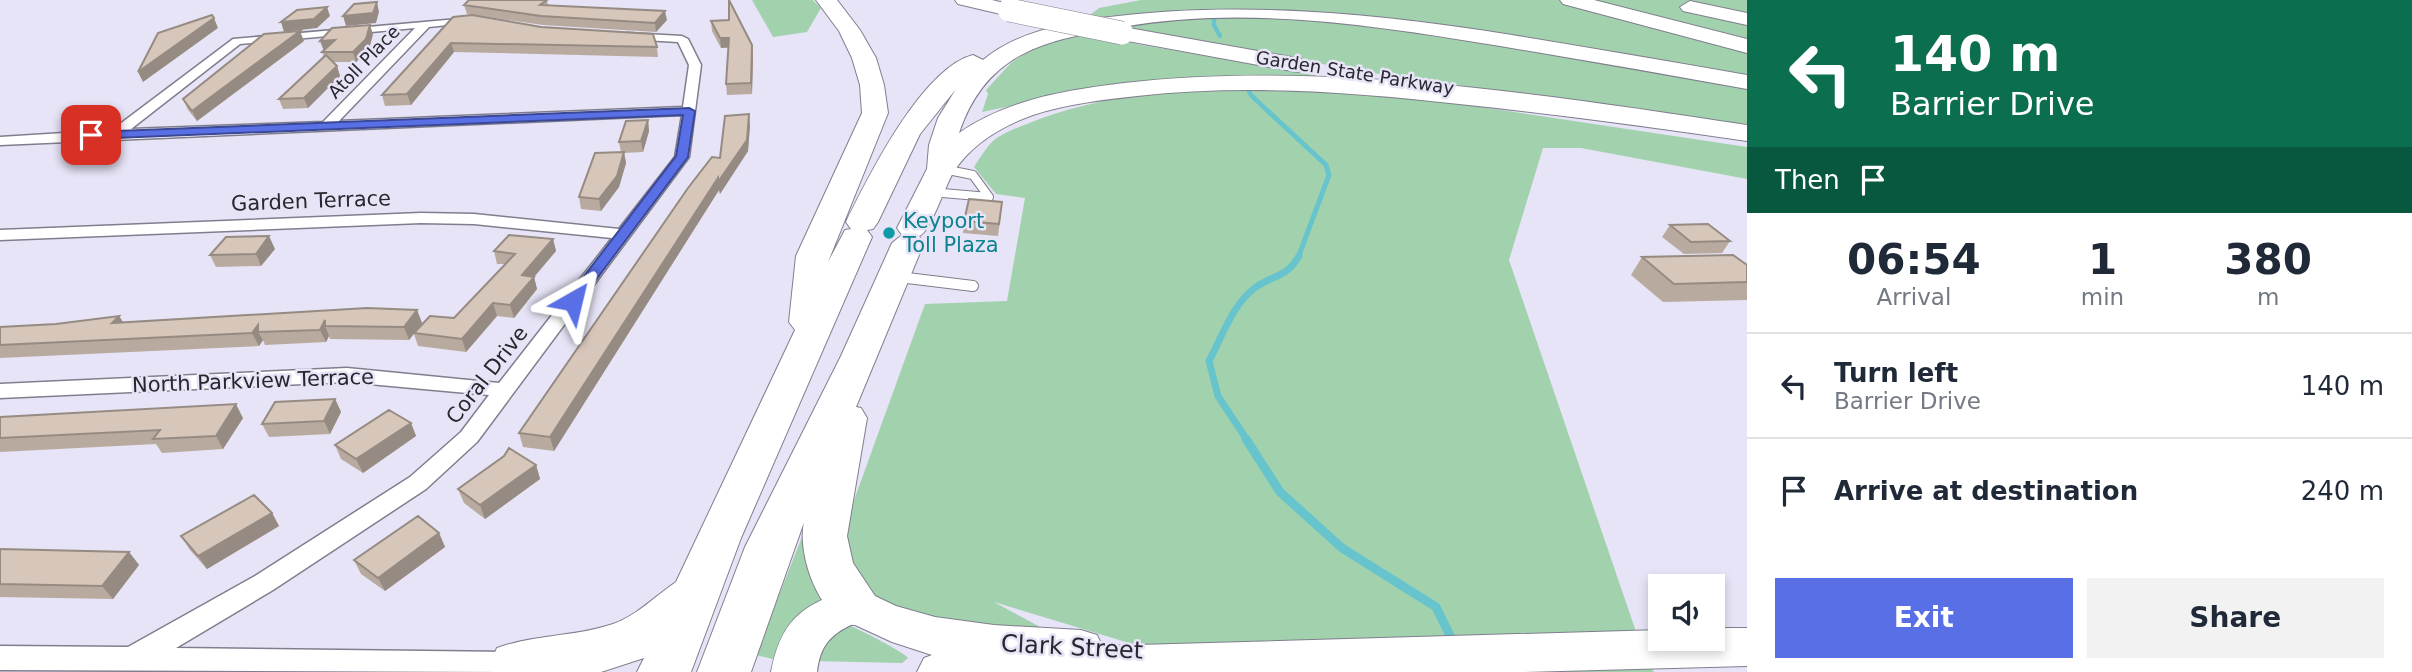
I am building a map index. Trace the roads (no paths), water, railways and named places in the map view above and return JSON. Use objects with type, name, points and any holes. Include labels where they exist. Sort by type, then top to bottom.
[{"type":"highway","points":[[805,345],[812,256],[875,113],[872,85],[864,58],[849,30],[826,0]]},
{"type":"highway","name":"Garden State Parkway","points":[[965,0],[1122,33],[1334,71],[1747,133]]},
{"type":"highway","points":[[664,672],[695,594],[805,345],[885,170],[912,122],[954,77],[981,56],[1019,34],[1066,15],[1118,0]]},
{"type":"highway","points":[[1306,0],[1747,82]]},
{"type":"highway","points":[[1570,0],[1747,46]]},
{"type":"highway","points":[[1742,0],[1747,1]]},
{"type":"highway","points":[[724,672],[769,547],[895,276],[933,180],[949,123],[973,84],[997,60],[1027,40],[1062,25],[1134,6],[1204,1],[1293,6],[1678,69]]},
{"type":"highway","points":[[1666,3],[1747,19]]},
{"type":"highway","points":[[1515,20],[1747,63]]},
{"type":"highway","points":[[933,180],[982,129],[1019,112],[1092,94],[1174,84],[1264,82],[1335,85],[1604,112]]},
{"type":"highway","points":[[856,605],[830,569],[824,536],[860,356]]},
{"type":"highway","points":[[535,668],[625,644],[672,616],[695,594]]},
{"type":"main road","name":"Clark Street","points":[[856,605],[895,626],[955,639],[1036,647],[1295,658]]},
{"type":"main road","points":[[794,672],[799,649],[816,622],[856,605]]},
{"type":"main road","name":"Clark Street","points":[[940,672],[1295,658],[1747,647]]},
{"type":"street","points":[[116,134],[237,41],[426,23],[492,21]]},
{"type":"street","name":"Atoll Place","points":[[327,125],[426,23]]},
{"type":"street","name":"Coral Drive","points":[[130,661],[264,583],[418,482],[469,437],[624,234],[682,157],[695,65],[682,39],[604,35]]},
{"type":"street","points":[[0,141],[689,111]]},
{"type":"street","name":"Garden Terrace","points":[[0,234],[421,218],[474,219],[624,234]]},
{"type":"street","name":"North Parkview Terrace","points":[[0,391],[347,375],[505,390]]},
{"type":"street","points":[[0,658],[130,661],[191,667],[535,668]]},
{"type":"lane","points":[[973,175],[989,197],[933,180],[973,175]]},
{"type":"lane","points":[[895,276],[973,286]]},
{"type":"waterway","points":[[1214,16],[1214,25],[1220,36]]},
{"type":"waterway","points":[[1245,84],[1251,95],[1271,114]]},
{"type":"waterway","points":[[1269,112],[1326,165],[1329,175],[1298,257]]},
{"type":"waterway","points":[[1247,440],[1218,396],[1209,361],[1241,302],[1256,287],[1289,268],[1298,257]]},
{"type":"waterway","points":[[1246,439],[1280,492],[1342,548],[1436,607],[1454,644]]},
{"type":"place","name":"Keyport Toll Plaza","points":[[889,233]]}]
